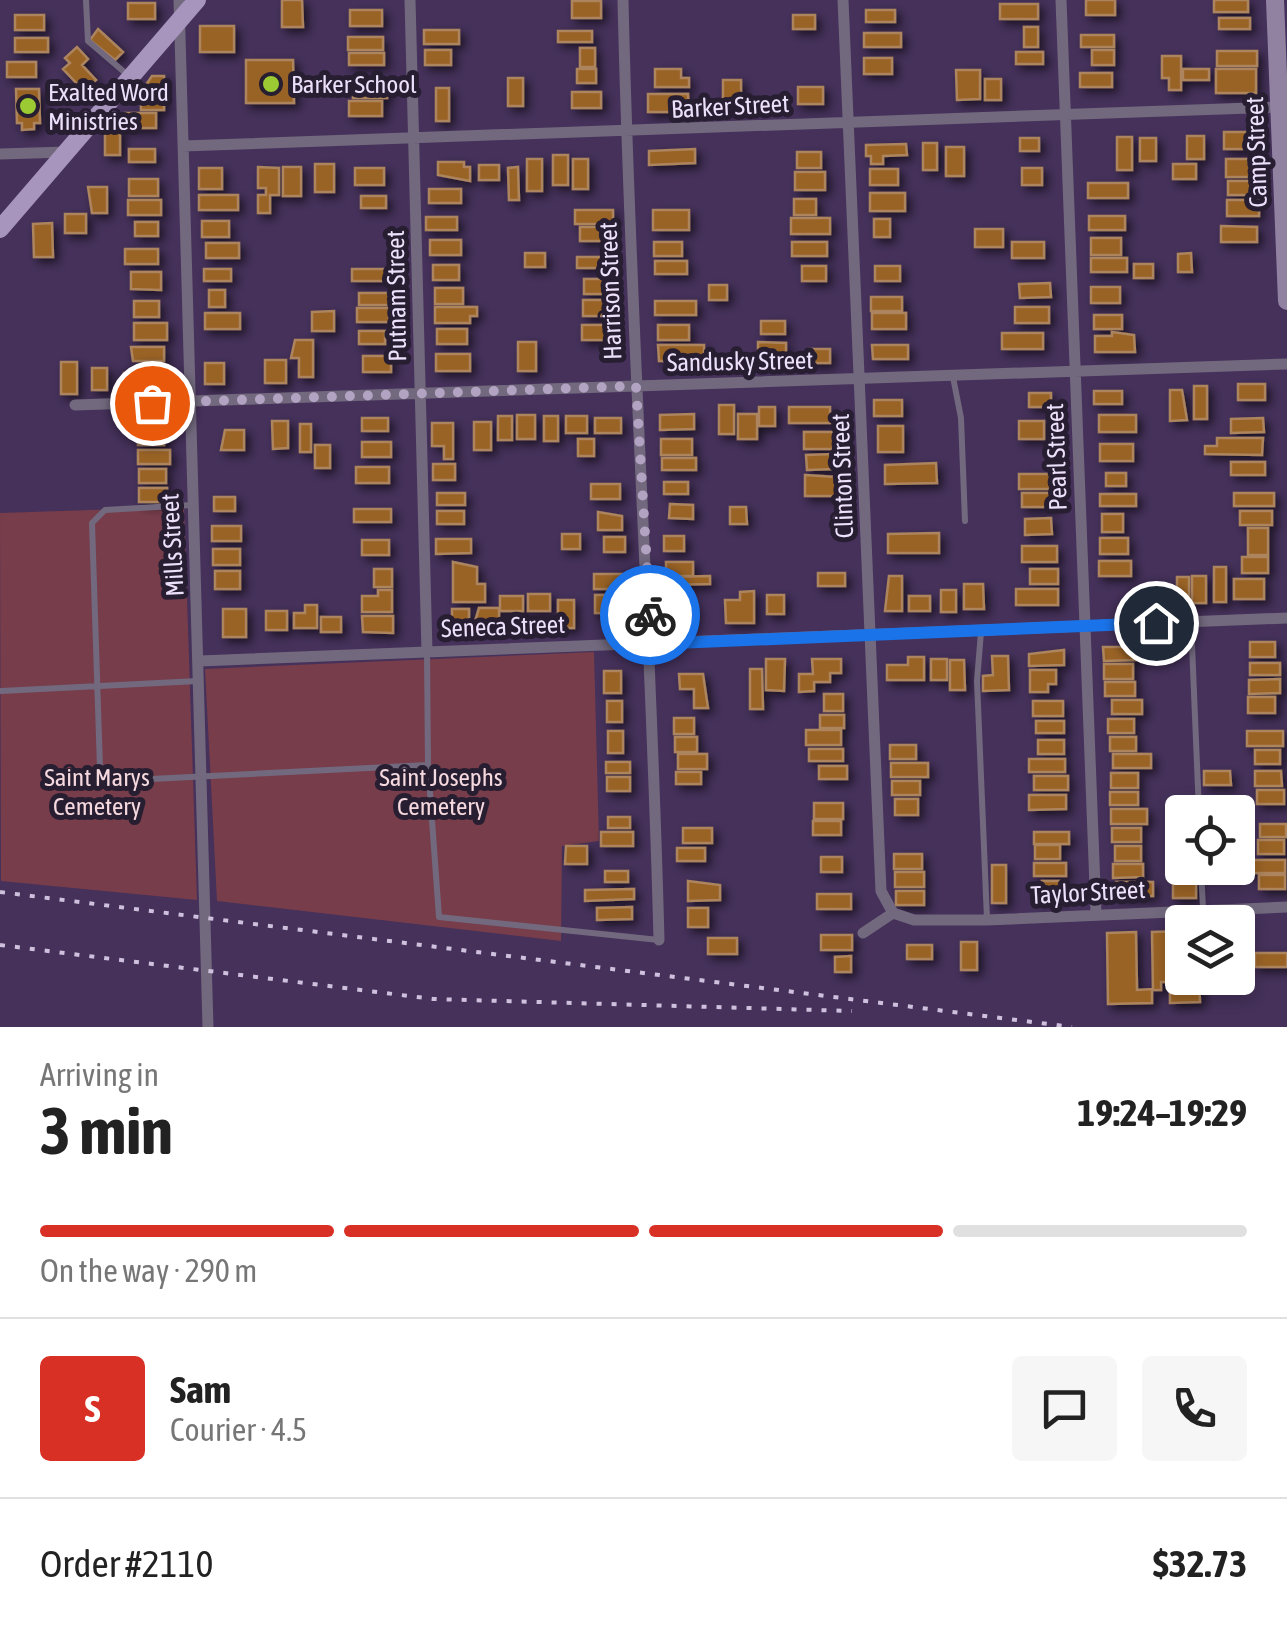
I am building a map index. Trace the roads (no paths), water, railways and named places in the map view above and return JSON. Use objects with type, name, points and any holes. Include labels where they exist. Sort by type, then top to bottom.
[{"type":"main road","points":[[0,229],[197,0]]},
{"type":"street","name":"Mills Street","points":[[179,0],[208,1027]]},
{"type":"street","name":"Putnam Street","points":[[410,0],[427,652]]},
{"type":"street","name":"Harrison Street","points":[[623,0],[636,386],[652,644],[659,940]]},
{"type":"street","name":"Clinton Street","points":[[843,0],[881,891],[893,913]]},
{"type":"street","name":"Pearl Street","points":[[1061,0],[1096,913]]},
{"type":"street","name":"Camp Street","points":[[1274,0],[1287,301]]},
{"type":"street","name":"Barker Street","points":[[183,146],[1279,107]]},
{"type":"street","points":[[0,154],[67,152]]},
{"type":"street","name":"Sandusky Street","points":[[74,404],[861,382],[1287,364]]},
{"type":"street","name":"Seneca Street","points":[[200,661],[1287,618]]},
{"type":"street","name":"Taylor Street","points":[[1255,909],[1287,908]]},
{"type":"street","name":"Taylor Street","points":[[893,913],[914,920],[987,920],[1165,911]]},
{"type":"street","points":[[863,933],[893,913]]},
{"type":"lane","points":[[86,0],[88,40],[130,78]]},
{"type":"lane","points":[[953,377],[960,418],[965,521]]},
{"type":"lane","points":[[192,504],[105,510],[95,515],[104,778],[111,782],[202,773],[428,765]]},
{"type":"lane","points":[[1190,621],[1198,795]]},
{"type":"lane","points":[[981,629],[978,680],[987,920]]},
{"type":"lane","points":[[427,652],[428,765],[439,917],[659,940]]},
{"type":"lane","points":[[2,691],[200,681]]},
{"type":"railway","points":[[0,892],[1072,1027]]},
{"type":"railway","points":[[0,945],[433,999],[852,1011]]},
{"type":"place","name":"Barker School","points":[[271,84]]},
{"type":"place","name":"Exalted Word Ministries","points":[[28,106]]},
{"type":"park label","name":"Saint Marys Cemetery","points":[[97,792]]},
{"type":"park label","name":"Saint Josephs Cemetery","points":[[441,792]]}]
